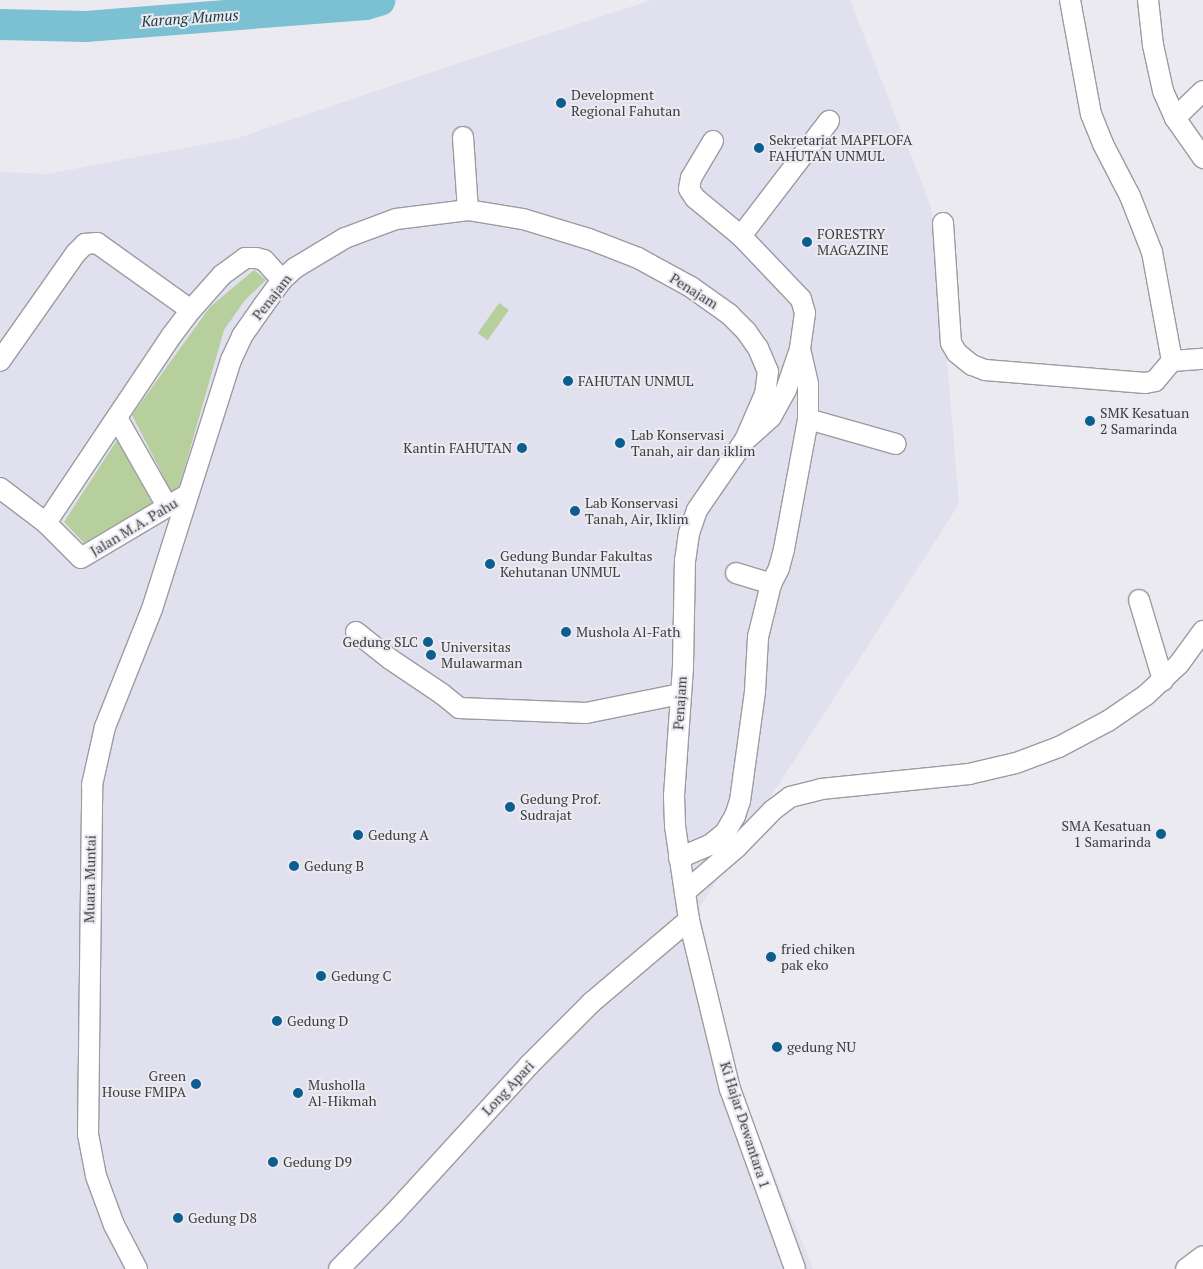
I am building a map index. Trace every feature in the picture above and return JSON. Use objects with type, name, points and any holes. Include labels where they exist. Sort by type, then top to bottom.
[{"type":"street","points":[[1070,0],[1091,114],[1103,144],[1130,196],[1152,252],[1172,361]]},
{"type":"street","points":[[1148,0],[1153,45],[1163,91],[1176,118],[1203,158]]},
{"type":"street","points":[[1176,118],[1203,91]]},
{"type":"street","points":[[741,236],[828,121]]},
{"type":"street","points":[[463,137],[468,210]]},
{"type":"street","points":[[713,141],[691,178],[689,188],[695,198],[741,236],[801,299],[805,313],[800,349],[786,390],[771,417],[745,440]]},
{"type":"street","name":"Penajam","points":[[187,495],[232,360],[242,336],[282,280],[294,268],[353,235],[396,219],[468,210],[523,219],[589,239],[638,258],[692,287],[730,314],[746,331],[758,348],[768,371],[764,394],[745,440],[697,510],[689,533],[685,560],[683,667],[674,796],[679,858],[689,920]]},
{"type":"street","points":[[943,223],[951,343],[956,353],[972,365],[985,370],[1145,383],[1155,381],[1172,361],[1203,359]]},
{"type":"street","points":[[0,361],[76,253],[85,244],[97,243],[191,310]]},
{"type":"street","points":[[0,488],[46,523],[191,310],[222,276],[245,258],[264,260],[282,280]]},
{"type":"street","points":[[679,858],[710,845],[725,833],[735,816],[740,801],[755,691],[758,637],[771,584],[779,568],[784,549],[808,419],[808,384],[800,349]]},
{"type":"street","points":[[117,418],[167,506]]},
{"type":"street","points":[[808,419],[896,444]]},
{"type":"street","name":"Jalan M.A. Pahu","points":[[46,523],[81,558],[187,495]]},
{"type":"street","name":"Muara Muntai","points":[[137,1269],[114,1225],[99,1184],[88,1134],[92,785],[105,727],[152,609],[187,495]]},
{"type":"street","points":[[736,573],[771,584]]},
{"type":"street","points":[[1139,600],[1162,680]]},
{"type":"street","points":[[685,892],[736,848],[773,810],[790,797],[821,789],[969,774],[1016,763],[1059,747],[1108,721],[1146,696],[1179,664],[1203,631]]},
{"type":"street","points":[[356,632],[390,659],[442,694],[459,708],[586,712],[680,694]]},
{"type":"street","name":"Long Apari","points":[[339,1269],[394,1213],[536,1058],[591,1003],[689,920]]},
{"type":"street","name":"Ki Hajar Dewantara 1","points":[[689,920],[730,1089],[795,1269]]},
{"type":"street","points":[[1186,1269],[1203,1256]]},
{"type":"shaded area","name":"Universitas Mulawarman","points":[[652,0],[850,0],[931,207],[959,504],[699,908],[727,1051],[763,1147],[813,1269],[0,1269],[0,172],[47,174],[238,138]]},
{"type":"green space","points":[[254,270],[266,280],[245,300],[224,330],[178,491],[172,493],[132,415],[210,307]]},
{"type":"green space","points":[[499,303],[509,310],[488,340],[478,333]]},
{"type":"green space","points":[[117,440],[152,503],[84,543],[64,522]]},
{"type":"waterway","name":"Karang Mumus","points":[[0,24],[85,26],[365,4],[379,0]]},
{"type":"place","name":"Development Regional Fahutan","points":[[561,103]]},
{"type":"place","name":"Sekretariat MAPFLOFA FAHUTAN UNMUL","points":[[759,148]]},
{"type":"place","name":"FORESTRY MAGAZINE","points":[[807,242]]},
{"type":"place","name":"FAHUTAN UNMUL","points":[[568,381]]},
{"type":"place","name":"SMK Kesatuan 2 Samarinda","points":[[1090,421]]},
{"type":"place","name":"Lab Konservasi Tanah, air dan iklim","points":[[620,443]]},
{"type":"place","name":"Kantin FAHUTAN","points":[[522,448]]},
{"type":"place","name":"Lab Konservasi Tanah, Air, Iklim","points":[[575,511]]},
{"type":"place","name":"Gedung Bundar Fakultas Kehutanan UNMUL","points":[[490,564]]},
{"type":"place","name":"Mushola Al-Fath","points":[[566,632]]},
{"type":"place","name":"Gedung SLC","points":[[428,642]]},
{"type":"place","name":"Universitas Mulawarman","points":[[431,655]]},
{"type":"place","name":"Gedung Prof. Sudrajat","points":[[510,807]]},
{"type":"place","name":"SMA Kesatuan 1 Samarinda","points":[[1161,834]]},
{"type":"place","name":"Gedung A","points":[[358,835]]},
{"type":"place","name":"Gedung B","points":[[294,866]]},
{"type":"place","name":"fried chiken pak eko","points":[[771,957]]},
{"type":"place","name":"Gedung C","points":[[321,976]]},
{"type":"place","name":"Gedung D","points":[[277,1021]]},
{"type":"place","name":"gedung NU","points":[[777,1047]]},
{"type":"place","name":"Green House FMIPA","points":[[196,1084]]},
{"type":"place","name":"Musholla Al-Hikmah","points":[[298,1093]]},
{"type":"place","name":"Gedung D9","points":[[273,1162]]},
{"type":"place","name":"Gedung D8","points":[[178,1218]]}]
